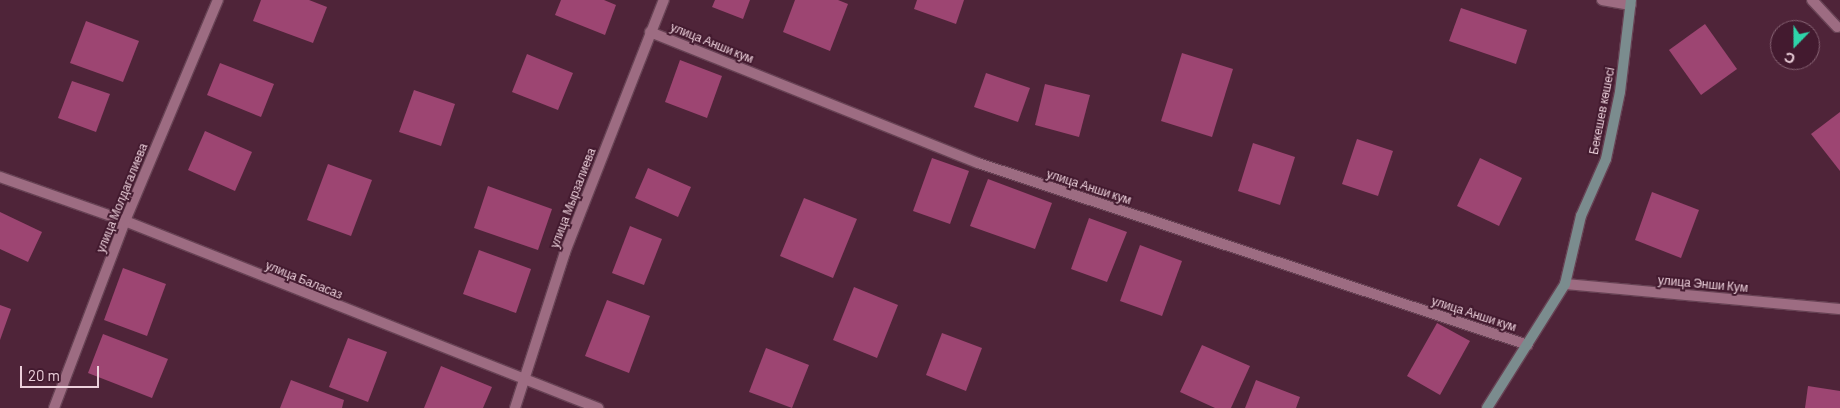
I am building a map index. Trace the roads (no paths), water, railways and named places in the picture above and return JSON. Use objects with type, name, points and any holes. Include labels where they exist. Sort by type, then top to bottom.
[{"type":"main road","name":"Бекешев көшесі","points":[[1487,408],[1565,284],[1581,216],[1606,159],[1620,92],[1631,3]]},
{"type":"street","name":"улица Молдагалиева","points":[[54,408],[125,221],[218,0]]},
{"type":"street","name":"улица Мырзалиева","points":[[515,408],[566,252],[664,0]]},
{"type":"street","points":[[1602,0],[1631,3]]},
{"type":"street","points":[[1812,0],[1837,28]]},
{"type":"street","name":"улица Анши кум","points":[[650,32],[978,163],[1528,345]]},
{"type":"street","name":"улица Баласаз","points":[[0,177],[125,221],[523,381],[598,408]]},
{"type":"street","name":"улица Энши Кум","points":[[1565,284],[1840,310]]}]
